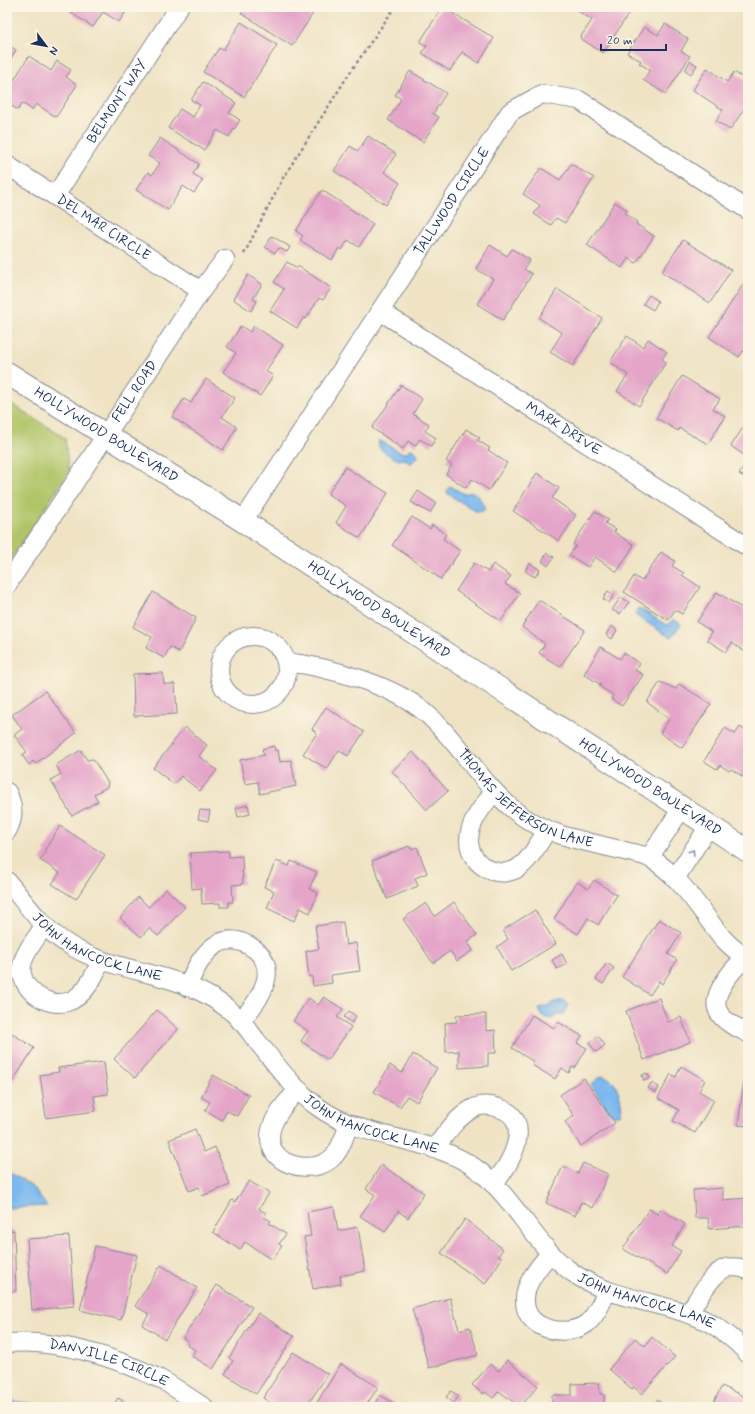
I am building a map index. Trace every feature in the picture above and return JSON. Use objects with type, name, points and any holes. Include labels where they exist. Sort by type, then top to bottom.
[{"type":"street","name":"BELMONT WAY","points":[[55,196],[178,7]]},
{"type":"street","name":"TALLWOOD CIRCLE","points":[[243,521],[510,112],[542,94],[579,100],[748,210]]},
{"type":"street","name":"DEL MAR CIRCLE","points":[[7,165],[201,291]]},
{"type":"street","name":"FELL ROAD","points":[[7,585],[201,291],[226,259]]},
{"type":"street","name":"MARK DRIVE","points":[[380,311],[748,547]]},
{"type":"street","name":"HOLLYWOOD BOULEVARD","points":[[7,373],[105,436],[243,521],[748,851]]},
{"type":"street","name":"THOMAS JEFFERSON LANE","points":[[286,662],[304,664],[370,682],[396,692],[427,714],[494,792],[518,813],[539,827],[649,858],[676,877],[722,938],[746,959]]},
{"type":"street","points":[[7,792],[14,810],[11,824],[7,831]]},
{"type":"street","points":[[494,792],[480,810],[473,823],[470,841],[472,854],[478,863],[492,872],[507,871],[521,866],[547,830]]},
{"type":"street","points":[[649,858],[682,808]]},
{"type":"street","points":[[676,877],[709,826]]},
{"type":"street","name":"JOHN HANCOCK LANE","points":[[7,881],[45,925],[65,943],[101,960],[204,993],[220,1003],[234,1014],[299,1090],[317,1107],[349,1124],[434,1149],[467,1163],[493,1184],[557,1261],[578,1276],[608,1291],[688,1314],[713,1326],[747,1350]]},
{"type":"street","points":[[45,925],[29,950],[22,965],[22,977],[26,986],[42,999],[66,1002],[76,997],[95,974],[101,960]]},
{"type":"street","points":[[187,987],[198,965],[218,944],[233,940],[253,947],[263,957],[267,976],[257,1001],[240,1021]]},
{"type":"street","points":[[746,959],[730,973],[717,999],[718,1011],[727,1021],[748,1033]]},
{"type":"street","points":[[299,1090],[288,1099],[272,1127],[270,1142],[274,1151],[280,1158],[302,1166],[314,1167],[325,1164],[334,1156],[341,1145],[349,1124]]},
{"type":"street","points":[[434,1149],[459,1118],[472,1109],[482,1105],[503,1109],[512,1115],[517,1125],[518,1139],[509,1165],[493,1184]]},
{"type":"street","points":[[550,1253],[533,1276],[525,1300],[526,1310],[533,1320],[541,1326],[564,1332],[573,1331],[588,1323],[608,1291]]},
{"type":"street","points":[[688,1314],[716,1274],[726,1268],[748,1270]]},
{"type":"street","name":"DANVILLE CIRCLE","points":[[7,1343],[27,1341],[96,1353],[160,1380],[204,1407]]},
{"type":"path","points":[[226,259],[241,260],[283,178],[349,74],[395,7]]},
{"type":"green space","points":[[7,401],[65,438],[69,472],[7,565],[7,506],[11,492],[7,478]]},
{"type":"water","points":[[379,440],[400,452],[407,453],[410,448],[417,453],[418,457],[410,464],[405,459],[398,460],[382,450]]},
{"type":"water","points":[[450,486],[464,494],[473,492],[476,493],[485,508],[483,511],[477,512],[448,494],[447,490]]},
{"type":"water","points":[[639,608],[668,626],[673,619],[681,624],[671,638],[635,615]]},
{"type":"water","points":[[559,1001],[565,1001],[569,1005],[564,1014],[559,1014],[552,1019],[543,1017],[539,1010],[540,1008]]},
{"type":"water","points":[[602,1076],[610,1079],[616,1087],[621,1102],[620,1115],[613,1115],[607,1109],[591,1084]]},
{"type":"water","points":[[7,1171],[31,1186],[47,1206],[7,1208]]},
{"type":"water","points":[[7,1400],[35,1404],[37,1407],[7,1407]]},
{"type":"building","points":[[62,7],[129,7],[119,22],[103,12],[93,27]]},
{"type":"building","points":[[245,7],[317,7],[292,46],[241,13]]},
{"type":"building","points":[[442,7],[494,38],[479,63],[462,52],[450,71],[422,53],[427,46],[420,42]]},
{"type":"building","points":[[572,7],[633,7],[603,53],[580,38],[592,20]]},
{"type":"building","points":[[241,22],[277,45],[244,97],[203,72],[219,48],[223,50]]},
{"type":"building","points":[[665,24],[688,39],[681,51],[690,56],[666,94],[643,80],[650,70],[639,63],[641,61],[627,53],[644,27],[658,35]]},
{"type":"building","points":[[7,45],[16,50],[7,65]]},
{"type":"building","points":[[29,56],[51,71],[57,61],[71,70],[66,77],[77,85],[56,117],[36,104],[32,110],[22,103],[18,110],[7,103],[7,91]]},
{"type":"building","points":[[690,61],[697,65],[691,74],[685,70]]},
{"type":"building","points":[[707,68],[727,82],[734,72],[748,81],[748,103],[730,130],[716,121],[723,110],[693,90]]},
{"type":"building","points":[[410,71],[446,93],[433,114],[439,117],[423,142],[388,120],[401,99],[395,95]]},
{"type":"building","points":[[203,82],[236,103],[229,113],[240,120],[229,137],[217,130],[204,150],[168,128],[180,109],[193,117],[200,105],[191,100]]},
{"type":"building","points":[[368,136],[396,154],[384,172],[400,183],[386,205],[334,171],[350,146],[358,151]]},
{"type":"building","points":[[160,138],[199,164],[193,174],[203,180],[194,193],[183,186],[168,210],[136,190],[148,172],[152,175],[160,163],[148,156]]},
{"type":"building","points":[[571,164],[594,178],[565,223],[556,218],[551,225],[534,214],[540,205],[523,194],[541,168],[560,180]]},
{"type":"building","points":[[322,190],[373,224],[359,247],[348,240],[342,250],[339,248],[332,260],[300,240],[303,236],[296,231]]},
{"type":"building","points":[[615,202],[627,210],[625,214],[637,222],[636,224],[654,236],[636,263],[628,258],[622,268],[587,245]]},
{"type":"building","points":[[272,236],[290,247],[287,252],[279,248],[275,253],[265,247]]},
{"type":"building","points":[[683,240],[731,270],[710,303],[662,272]]},
{"type":"building","points":[[490,245],[507,256],[512,249],[530,260],[524,269],[532,274],[503,320],[477,304],[493,279],[476,269]]},
{"type":"building","points":[[287,262],[297,268],[298,266],[331,288],[323,300],[319,298],[306,319],[304,317],[297,328],[270,311],[284,289],[274,282]]},
{"type":"building","points":[[248,275],[262,284],[253,299],[257,301],[251,311],[233,299]]},
{"type":"building","points":[[746,280],[748,281],[748,352],[747,354],[743,351],[739,357],[709,337]]},
{"type":"building","points":[[557,289],[602,318],[573,366],[550,352],[562,333],[539,318]]},
{"type":"building","points":[[649,295],[658,301],[653,310],[643,304]]},
{"type":"building","points":[[241,326],[250,332],[254,326],[283,345],[266,371],[273,376],[260,396],[223,372],[236,353],[227,347]]},
{"type":"building","points":[[627,336],[643,347],[648,339],[667,352],[662,359],[666,362],[639,406],[617,391],[628,375],[610,362]]},
{"type":"building","points":[[682,376],[720,399],[713,409],[725,416],[708,444],[679,428],[678,431],[656,418]]},
{"type":"building","points":[[206,379],[235,398],[222,417],[237,427],[223,450],[172,417],[184,399],[191,403]]},
{"type":"building","points":[[401,385],[422,399],[413,414],[429,424],[425,431],[436,438],[431,446],[420,439],[415,446],[408,441],[403,449],[372,428]]},
{"type":"building","points":[[748,420],[748,458],[731,446]]},
{"type":"building","points":[[466,429],[480,438],[477,440],[490,448],[488,450],[507,463],[489,490],[472,479],[466,488],[446,474],[452,465],[446,461]]},
{"type":"building","points":[[748,461],[748,479],[739,474]]},
{"type":"building","points":[[345,467],[388,493],[360,538],[336,523],[346,506],[328,494]]},
{"type":"building","points":[[537,473],[559,488],[552,498],[576,515],[559,541],[513,511]]},
{"type":"building","points":[[418,491],[436,503],[430,513],[411,502]]},
{"type":"building","points":[[595,511],[608,520],[605,523],[616,530],[614,532],[634,545],[617,572],[595,557],[588,567],[569,555],[576,546],[573,544]]},
{"type":"building","points":[[412,517],[430,529],[432,525],[446,534],[443,539],[460,551],[441,579],[392,545]]},
{"type":"building","points":[[661,552],[675,561],[672,566],[684,573],[682,575],[700,587],[682,614],[675,610],[668,620],[624,592],[634,576],[642,581]]},
{"type":"building","points":[[547,553],[554,557],[548,566],[542,561]]},
{"type":"building","points":[[474,563],[488,572],[493,564],[511,576],[505,584],[520,593],[501,621],[456,591]]},
{"type":"building","points":[[530,563],[540,570],[535,577],[525,571]]},
{"type":"building","points":[[608,591],[614,595],[609,603],[603,599]]},
{"type":"building","points":[[153,592],[196,618],[179,652],[170,647],[164,658],[146,648],[152,637],[133,627]]},
{"type":"building","points":[[717,592],[748,612],[746,617],[748,618],[748,654],[732,643],[726,652],[707,640],[712,632],[697,622]]},
{"type":"building","points":[[621,597],[629,602],[620,614],[612,610]]},
{"type":"building","points":[[539,600],[585,630],[560,667],[539,653],[545,644],[522,627]]},
{"type":"building","points":[[611,626],[617,630],[612,639],[606,635]]},
{"type":"building","points":[[601,647],[620,659],[624,653],[640,664],[635,670],[643,675],[622,706],[611,699],[613,695],[584,674]]},
{"type":"building","points":[[163,673],[164,684],[175,684],[177,714],[134,716],[133,674]]},
{"type":"building","points":[[660,682],[676,689],[679,684],[711,704],[682,748],[660,733],[669,719],[647,702]]},
{"type":"building","points":[[45,691],[76,733],[35,764],[33,761],[29,765],[22,755],[27,752],[14,735],[22,729],[12,715]]},
{"type":"building","points":[[326,707],[364,732],[348,756],[339,750],[327,769],[303,754],[317,733],[312,729]]},
{"type":"building","points":[[185,727],[207,745],[199,756],[217,770],[200,791],[181,776],[174,784],[153,768]]},
{"type":"building","points":[[740,727],[748,732],[748,780],[731,769],[729,771],[720,765],[717,769],[704,761],[725,728],[735,734]]},
{"type":"building","points":[[274,746],[275,751],[278,750],[280,762],[291,760],[296,786],[260,794],[258,782],[245,784],[240,760],[264,755],[262,749]]},
{"type":"building","points":[[81,750],[87,760],[93,759],[108,783],[107,787],[94,794],[98,801],[72,816],[51,780],[61,774],[56,765]]},
{"type":"building","points":[[413,752],[448,791],[427,810],[392,771]]},
{"type":"building","points":[[248,805],[250,814],[238,817],[236,808]]},
{"type":"building","points":[[200,810],[210,811],[208,821],[198,819]]},
{"type":"building","points":[[60,826],[105,855],[76,899],[52,884],[60,873],[40,860]]},
{"type":"building","points":[[409,846],[411,849],[417,847],[427,873],[415,878],[418,886],[387,899],[372,861]]},
{"type":"building","points":[[229,851],[229,857],[242,856],[243,884],[232,885],[233,902],[229,902],[229,907],[220,907],[220,903],[202,904],[201,888],[192,889],[190,853]]},
{"type":"building","points":[[276,861],[289,866],[291,861],[317,872],[309,889],[318,893],[310,913],[300,908],[294,921],[267,908],[274,891],[264,887]]},
{"type":"building","points":[[594,880],[617,895],[598,925],[588,918],[578,934],[554,919],[577,882],[588,889]]},
{"type":"building","points":[[166,889],[185,907],[158,936],[149,928],[141,937],[120,918],[138,897],[149,907]]},
{"type":"building","points":[[454,902],[477,935],[467,942],[473,950],[457,961],[450,951],[433,963],[403,919],[426,903],[435,916]]},
{"type":"building","points":[[535,910],[556,944],[511,971],[497,947],[508,939],[503,930]]},
{"type":"building","points":[[659,919],[681,933],[668,954],[677,960],[662,984],[659,981],[650,995],[622,977]]},
{"type":"building","points":[[343,922],[346,945],[356,943],[360,971],[331,975],[332,983],[313,986],[312,976],[309,977],[306,951],[319,949],[315,926]]},
{"type":"building","points":[[562,954],[567,964],[557,969],[552,960]]},
{"type":"building","points":[[607,963],[614,968],[603,984],[596,979]]},
{"type":"building","points":[[324,997],[343,1009],[337,1017],[351,1027],[328,1060],[301,1041],[308,1031],[293,1021],[309,998],[318,1005]]},
{"type":"building","points":[[659,998],[668,1022],[681,1017],[690,1042],[644,1060],[626,1011]]},
{"type":"building","points":[[157,1010],[178,1029],[135,1078],[114,1059]]},
{"type":"building","points":[[349,1011],[356,1016],[352,1023],[344,1017]]},
{"type":"building","points":[[486,1014],[486,1031],[495,1030],[496,1053],[488,1053],[488,1066],[459,1068],[459,1051],[446,1052],[445,1023],[457,1022],[456,1015]]},
{"type":"building","points":[[532,1015],[554,1028],[558,1022],[582,1036],[577,1043],[587,1048],[575,1068],[572,1067],[569,1073],[562,1068],[555,1079],[532,1065],[534,1062],[512,1048]]},
{"type":"building","points":[[10,1032],[34,1048],[13,1081],[7,1077],[7,1037]]},
{"type":"building","points":[[598,1036],[605,1045],[596,1052],[589,1043]]},
{"type":"building","points":[[413,1054],[437,1068],[417,1102],[407,1096],[400,1107],[374,1092],[390,1065],[402,1073]]},
{"type":"building","points":[[104,1062],[108,1094],[94,1096],[96,1111],[46,1118],[40,1075],[59,1072],[58,1068]]},
{"type":"building","points":[[681,1066],[705,1080],[699,1091],[714,1100],[695,1133],[673,1121],[679,1110],[658,1098],[671,1074],[676,1077]]},
{"type":"building","points":[[647,1073],[650,1078],[644,1081],[642,1075]]},
{"type":"building","points":[[213,1075],[249,1095],[237,1116],[227,1111],[222,1120],[205,1110],[210,1102],[201,1097]]},
{"type":"building","points":[[584,1078],[615,1123],[581,1146],[565,1122],[574,1116],[560,1095]]},
{"type":"building","points":[[744,1081],[748,1081],[748,1126],[738,1125]]},
{"type":"building","points":[[651,1083],[659,1087],[656,1093],[648,1088]]},
{"type":"building","points":[[195,1129],[204,1152],[215,1147],[230,1185],[202,1196],[199,1187],[189,1191],[169,1140]]},
{"type":"building","points":[[583,1163],[608,1174],[593,1208],[581,1202],[575,1216],[546,1203],[563,1166],[578,1173]]},
{"type":"building","points":[[381,1165],[424,1193],[408,1218],[398,1211],[385,1232],[360,1216],[375,1195],[366,1189]]},
{"type":"building","points":[[249,1181],[269,1193],[259,1209],[266,1213],[264,1217],[271,1221],[269,1223],[286,1234],[279,1244],[282,1246],[272,1260],[245,1242],[240,1250],[213,1232],[232,1200],[235,1202]]},
{"type":"building","points":[[723,1188],[723,1200],[747,1198],[748,1226],[709,1229],[708,1218],[695,1218],[693,1190]]},
{"type":"building","points":[[334,1207],[338,1231],[358,1227],[365,1271],[340,1276],[341,1284],[313,1289],[304,1237],[311,1236],[307,1212]]},
{"type":"building","points":[[649,1209],[657,1214],[660,1209],[685,1224],[672,1246],[681,1251],[667,1274],[623,1249]]},
{"type":"building","points":[[465,1219],[503,1249],[498,1256],[502,1258],[485,1284],[441,1253]]},
{"type":"building","points":[[14,1230],[16,1291],[7,1292],[7,1231]]},
{"type":"building","points":[[69,1236],[74,1306],[32,1310],[27,1239]]},
{"type":"building","points":[[95,1246],[137,1255],[121,1320],[80,1310]]},
{"type":"building","points":[[161,1265],[197,1288],[165,1339],[142,1325],[149,1314],[135,1306]]},
{"type":"building","points":[[217,1285],[252,1307],[213,1369],[192,1356],[195,1350],[187,1345],[189,1342],[183,1338]]},
{"type":"building","points":[[450,1298],[459,1330],[470,1327],[478,1355],[429,1368],[412,1309]]},
{"type":"building","points":[[258,1313],[294,1336],[256,1394],[225,1374],[233,1361],[229,1358]]},
{"type":"building","points":[[652,1337],[675,1357],[642,1394],[634,1387],[632,1389],[609,1369],[635,1338],[645,1346]]},
{"type":"building","points":[[293,1352],[328,1374],[306,1407],[277,1407],[263,1398]]},
{"type":"building","points":[[507,1360],[538,1386],[520,1407],[499,1391],[493,1398],[485,1392],[483,1394],[472,1385],[490,1364],[499,1371]]},
{"type":"building","points":[[341,1364],[378,1387],[365,1407],[314,1407]]},
{"type":"building","points":[[599,1383],[600,1394],[604,1394],[604,1407],[552,1407],[552,1395],[572,1395],[572,1384]]},
{"type":"building","points":[[722,1386],[747,1398],[743,1407],[711,1407]]},
{"type":"building","points":[[451,1391],[459,1396],[454,1403],[446,1397]]},
{"type":"building","points":[[380,1395],[400,1407],[373,1407]]},
{"type":"building","points":[[118,1398],[132,1407],[112,1407]]},
{"type":"building","points":[[658,1400],[666,1407],[652,1407]]}]
